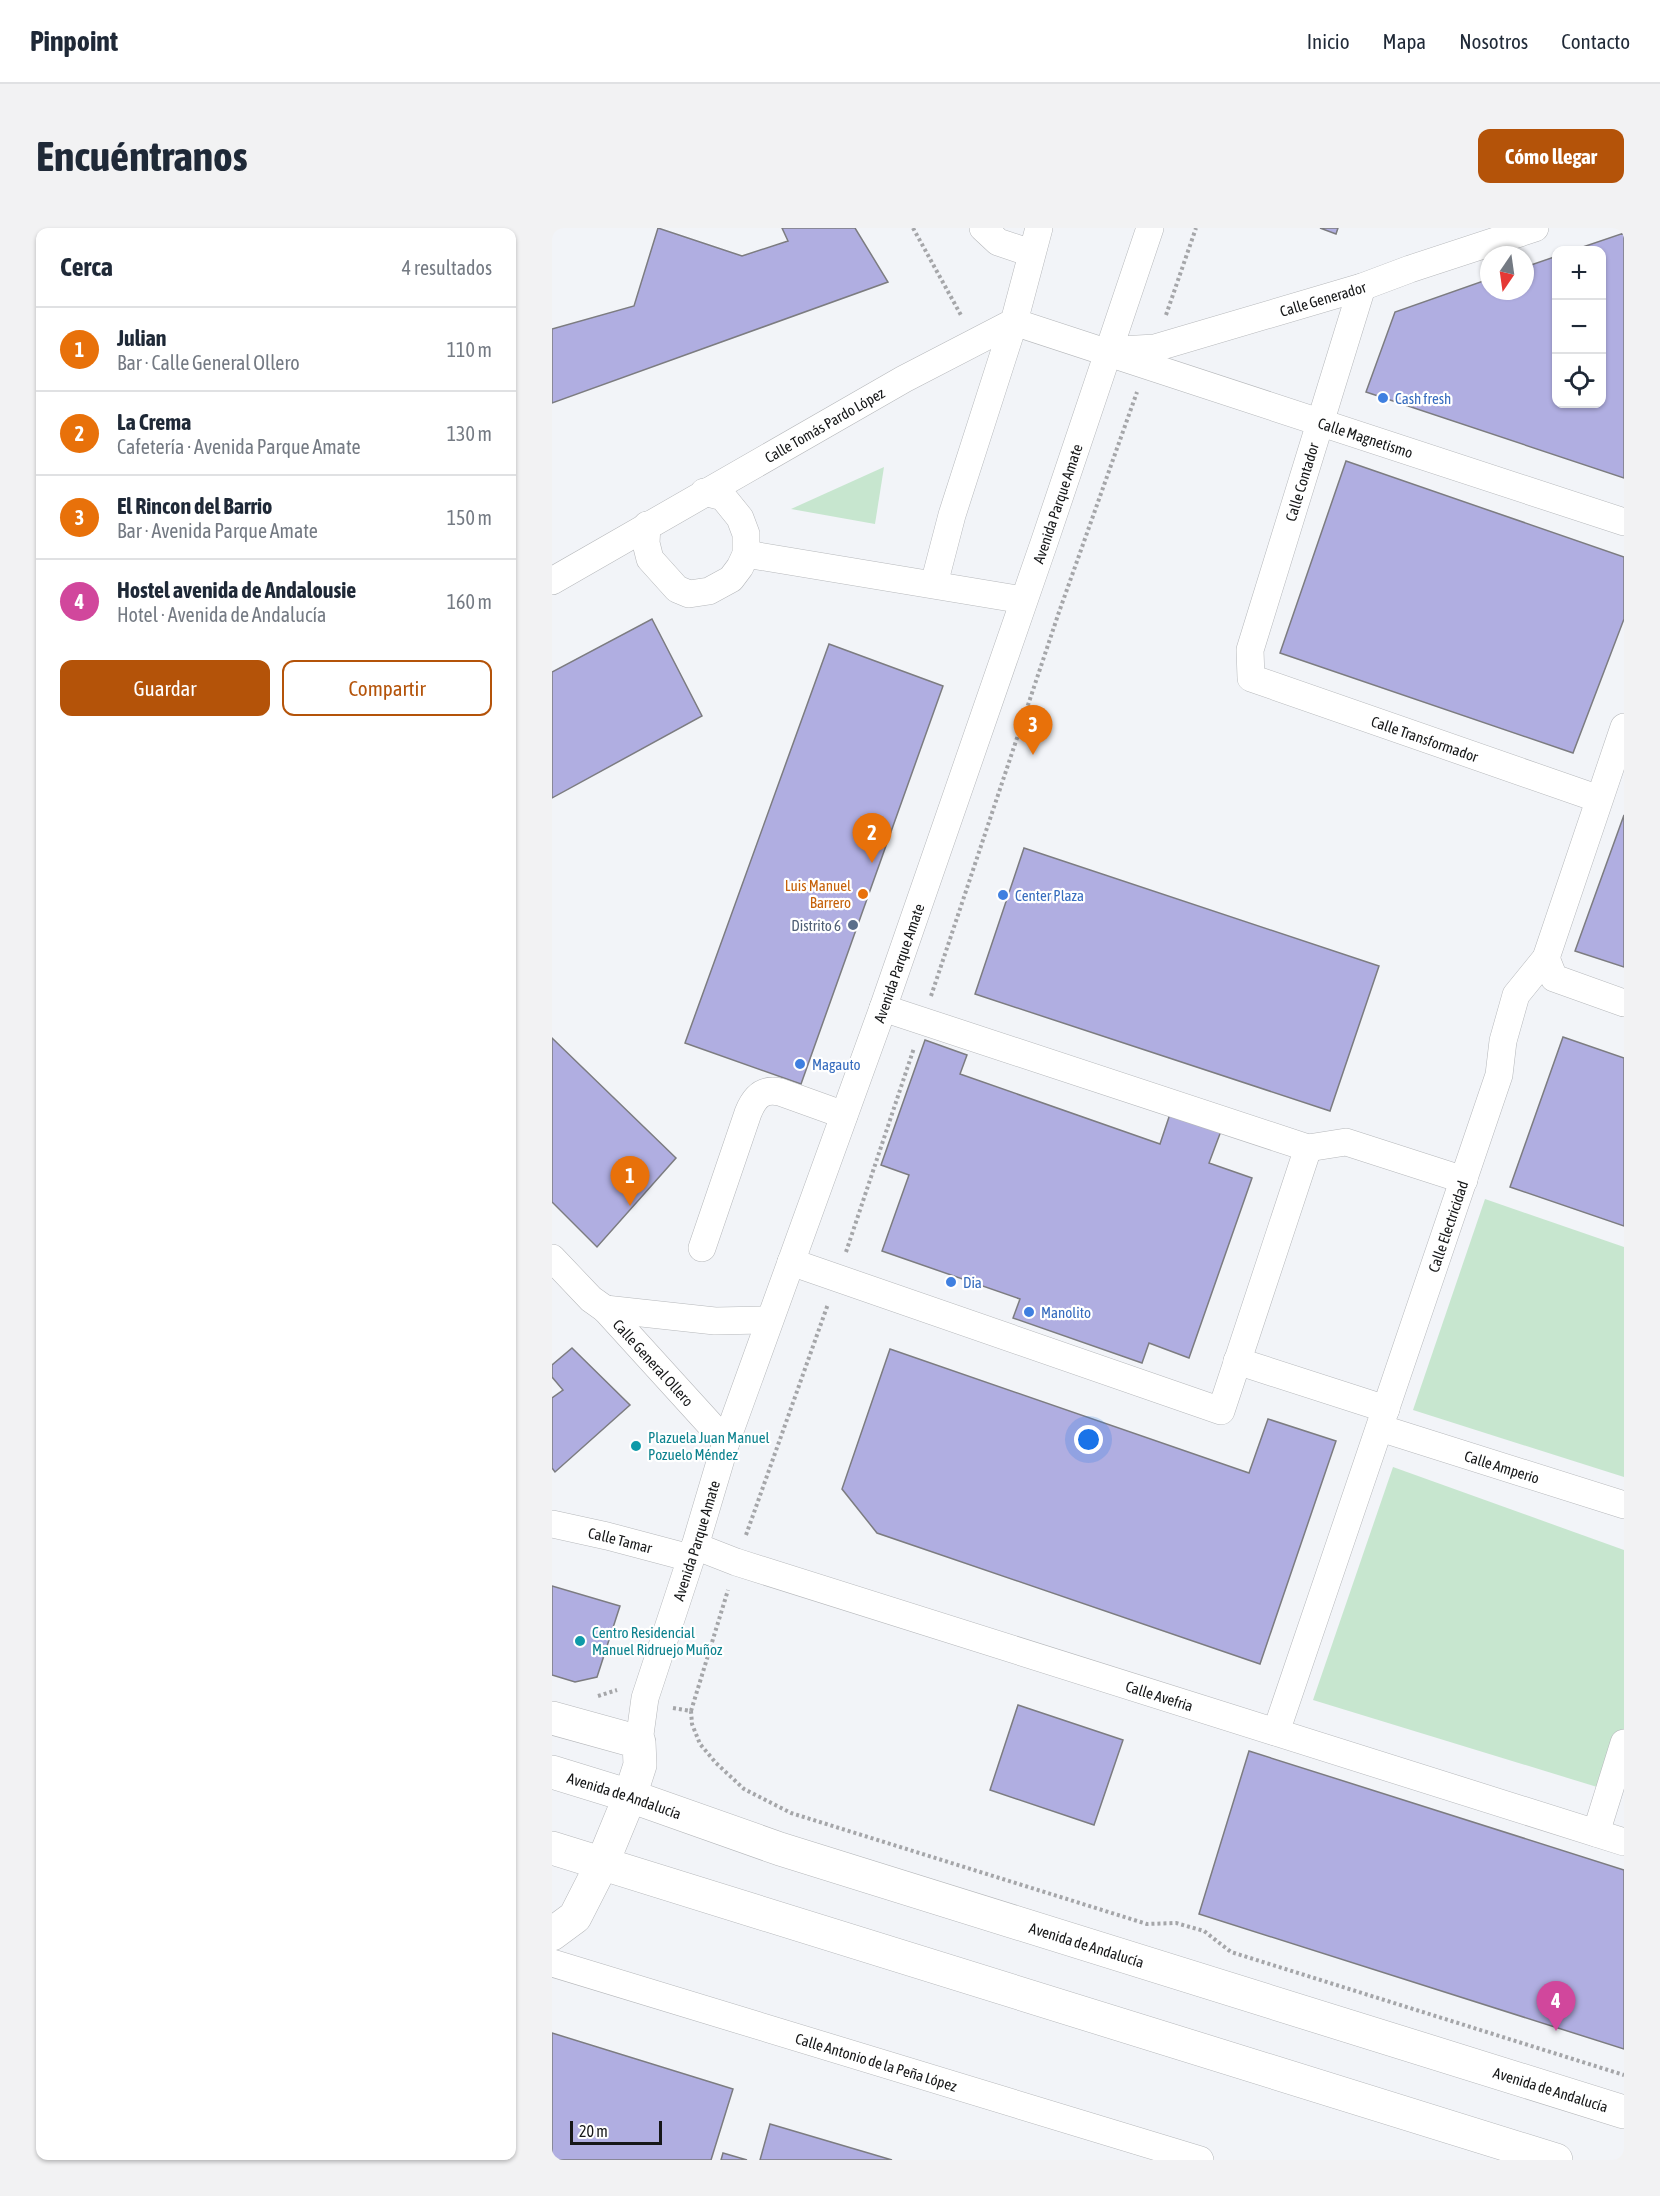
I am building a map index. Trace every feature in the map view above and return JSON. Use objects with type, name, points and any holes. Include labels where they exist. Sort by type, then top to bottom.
[{"type":"main road","points":[[552,1934],[575,1917],[602,1864],[640,1766],[639,1742],[563,1722]]},
{"type":"main road","name":"Avenida de Andalucía","points":[[552,1772],[630,1796],[780,1849],[1624,2112]]},
{"type":"main road","points":[[552,1848],[1556,2160]]},
{"type":"street","points":[[934,584],[952,515],[1014,322],[1035,240],[998,242],[983,228]]},
{"type":"street","name":"Avenida Parque Amate","points":[[639,1742],[645,1698],[726,1442],[883,1008],[1150,228]]},
{"type":"street","name":"Calle Generador","points":[[1151,357],[1535,228]]},
{"type":"street","name":"Calle Contador","points":[[1251,678],[1250,650],[1362,287]]},
{"type":"street","name":"Calle Tomás Pardo López","points":[[552,581],[904,378],[1014,322]]},
{"type":"street","name":"Calle Magnetismo","points":[[1014,322],[1107,351],[1151,357],[1320,422],[1624,522]]},
{"type":"street","points":[[647,525],[646,543],[652,563],[677,589],[689,594],[709,591],[731,579],[746,554],[746,534],[741,518],[723,497],[704,492]]},
{"type":"street","points":[[746,554],[1023,600]]},
{"type":"street","name":"Calle Transformador","points":[[1251,678],[1599,800]]},
{"type":"street","name":"Calle Electricidad","points":[[1276,1732],[1499,1076],[1503,1041],[1516,995],[1546,957],[1624,727]]},
{"type":"street","points":[[1546,957],[1554,978],[1624,1003]]},
{"type":"street","points":[[883,1008],[1308,1148],[1346,1142],[1464,1180]]},
{"type":"street","points":[[702,1248],[748,1113],[753,1101],[760,1094],[771,1090],[780,1092],[844,1115]]},
{"type":"street","points":[[791,1262],[1221,1411],[1308,1148]]},
{"type":"street","name":"Calle General Ollero","points":[[552,1258],[591,1299],[605,1309],[726,1442]]},
{"type":"street","name":"Calle General Ollero","points":[[605,1309],[715,1322],[769,1320]]},
{"type":"street","name":"Calle Amperio","points":[[1237,1361],[1383,1418],[1624,1505]]},
{"type":"street","name":"Calle Tamar","points":[[552,1524],[693,1552]]},
{"type":"street","name":"Calle Avefria","points":[[693,1552],[736,1562],[1624,1842]]},
{"type":"street","points":[[563,1722],[621,1722],[645,1698]]},
{"type":"street","points":[[1596,1833],[1624,1743]]},
{"type":"street","name":"Calle Antonio de la Peña López","points":[[552,1963],[1200,2160]]},
{"type":"path","points":[[913,228],[975,342]]},
{"type":"path","points":[[1196,228],[1059,612],[837,1278],[736,1562],[691,1710],[692,1724],[700,1744],[744,1790],[791,1813],[1147,1924],[1176,1923],[1204,1931],[1232,1952],[1624,2075]]},
{"type":"path","points":[[672,1708],[691,1710]]},
{"type":"green space","points":[[884,467],[875,524],[791,509]]},
{"type":"green space","points":[[1485,1199],[1624,1247],[1624,1477],[1413,1410]]},
{"type":"green space","points":[[1393,1467],[1624,1550],[1624,1782],[1620,1794],[1313,1700]]},
{"type":"building","points":[[658,228],[742,256],[788,241],[782,228],[855,228],[888,282],[552,403],[552,329],[634,306]]},
{"type":"building","points":[[1320,228],[1338,228],[1336,234]]},
{"type":"building","points":[[1624,233],[1624,478],[1366,392],[1395,312],[1480,282],[1480,300],[1534,300],[1534,264],[1552,258],[1552,408],[1606,408],[1606,246],[1586,246]]},
{"type":"building","points":[[1346,461],[1624,557],[1624,619],[1573,753],[1280,653]]},
{"type":"building","points":[[652,619],[702,716],[552,798],[552,672]]},
{"type":"building","points":[[829,644],[943,686],[801,1084],[685,1043]]},
{"type":"building","points":[[1624,815],[1624,967],[1575,951]]},
{"type":"building","points":[[1024,848],[1379,966],[1330,1111],[975,994]]},
{"type":"building","points":[[1563,1037],[1624,1058],[1624,1226],[1510,1187]]},
{"type":"building","points":[[552,1038],[676,1158],[597,1247],[552,1202]]},
{"type":"building","points":[[925,1040],[967,1055],[960,1074],[1160,1144],[1170,1114],[1221,1131],[1209,1163],[1252,1178],[1189,1358],[1149,1343],[1142,1363],[1013,1318],[1020,1299],[882,1251],[909,1175],[881,1165]]},
{"type":"building","points":[[572,1348],[630,1405],[555,1472],[552,1468],[552,1398],[563,1390],[552,1377],[552,1365]]},
{"type":"building","points":[[890,1349],[1249,1473],[1268,1419],[1336,1441],[1260,1664],[877,1533],[842,1489]]},
{"type":"building","name":"Centro Residencial Manuel Ridruejo Muñoz","points":[[552,1586],[620,1606],[597,1677],[575,1682],[552,1675]]},
{"type":"building","points":[[1018,1705],[1123,1740],[1094,1825],[990,1790]]},
{"type":"building","points":[[1249,1751],[1624,1870],[1624,2049],[1199,1914]]},
{"type":"building","points":[[552,2033],[733,2089],[711,2160],[552,2160]]},
{"type":"building","points":[[770,2124],[892,2160],[760,2160]]},
{"type":"building","points":[[723,2153],[747,2160],[721,2160]]},
{"type":"place","name":"Cash fresh","points":[[1383,398]]},
{"type":"place","name":"El Rincon del Barrio","points":[[1033,755]]},
{"type":"place","name":"La Crema","points":[[872,863]]},
{"type":"place","name":"Luis Manuel Barrero","points":[[863,894]]},
{"type":"place","name":"Center Plaza","points":[[1003,895]]},
{"type":"place","name":"Distrito 6","points":[[853,925]]},
{"type":"place","name":"Magauto","points":[[800,1064]]},
{"type":"place","name":"Julian","points":[[630,1206]]},
{"type":"place","name":"Dia","points":[[951,1282]]},
{"type":"place","name":"Manolito","points":[[1029,1312]]},
{"type":"place","name":"Plazuela Juan Manuel Pozuelo Méndez","points":[[636,1446]]},
{"type":"place","name":"Centro Residencial Manuel Ridruejo Muñoz","points":[[580,1641]]},
{"type":"place","name":"Hostel avenida de Andalousie","points":[[1556,2031]]}]
